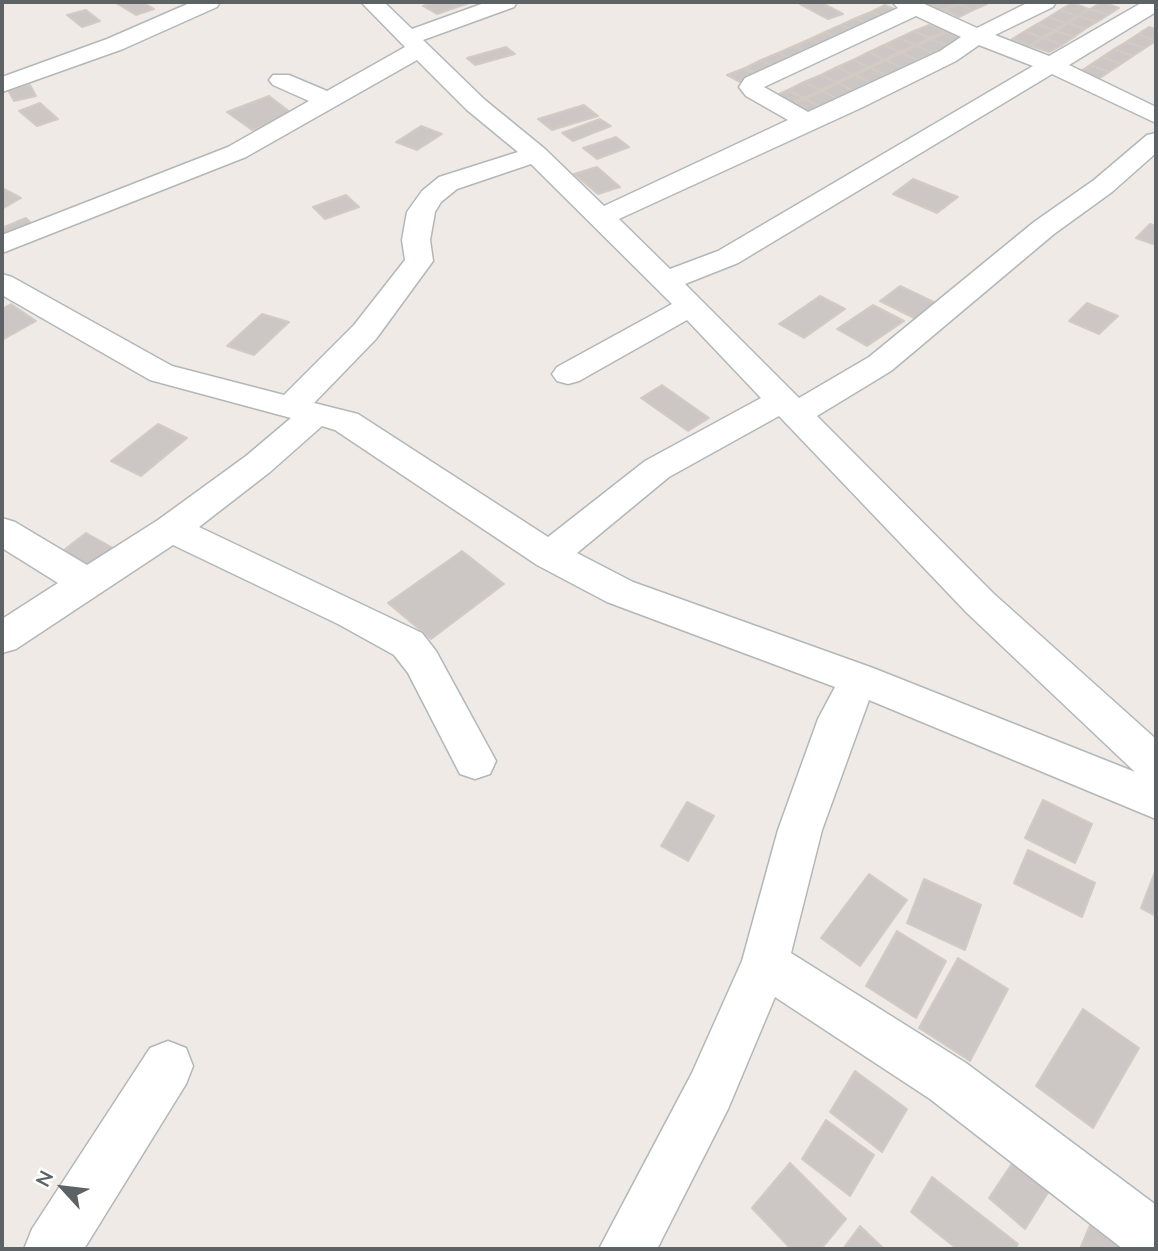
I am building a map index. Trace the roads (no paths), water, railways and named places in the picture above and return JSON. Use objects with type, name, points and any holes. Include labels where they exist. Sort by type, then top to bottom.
[{"type":"street","points":[[2,85],[115,44],[209,2]]},
{"type":"street","points":[[372,2],[476,105],[536,154],[666,281],[688,307],[791,406],[980,603],[1156,765]]},
{"type":"street","points":[[2,245],[237,152],[328,101],[414,43],[506,2]]},
{"type":"street","points":[[600,218],[807,121],[853,103],[948,56],[977,36],[1045,2]]},
{"type":"street","points":[[666,281],[728,257],[1156,3]]},
{"type":"street","points":[[807,121],[754,91],[751,87],[753,83],[907,4],[1053,66],[1156,116]]},
{"type":"street","points":[[281,80],[328,101]]},
{"type":"street","points":[[550,555],[657,469],[880,364],[1156,140]]},
{"type":"street","points":[[2,638],[171,529],[258,464],[305,410],[419,261],[416,240],[421,212],[431,197],[448,183],[536,154]]},
{"type":"street","points":[[2,283],[161,373],[346,422],[550,555],[620,592],[859,679],[1156,800]]},
{"type":"street","points":[[568,374],[688,307]]},
{"type":"street","points":[[171,529],[352,614],[408,644],[422,662],[475,761]]},
{"type":"street","points":[[2,531],[87,583]]},
{"type":"street","points":[[626,1249],[710,1091],[765,963],[800,830],[839,719],[859,679]]},
{"type":"street","points":[[765,963],[948,1081],[1138,1225],[1156,1242]]},
{"type":"street","points":[[52,1249],[167,1066]]}]
